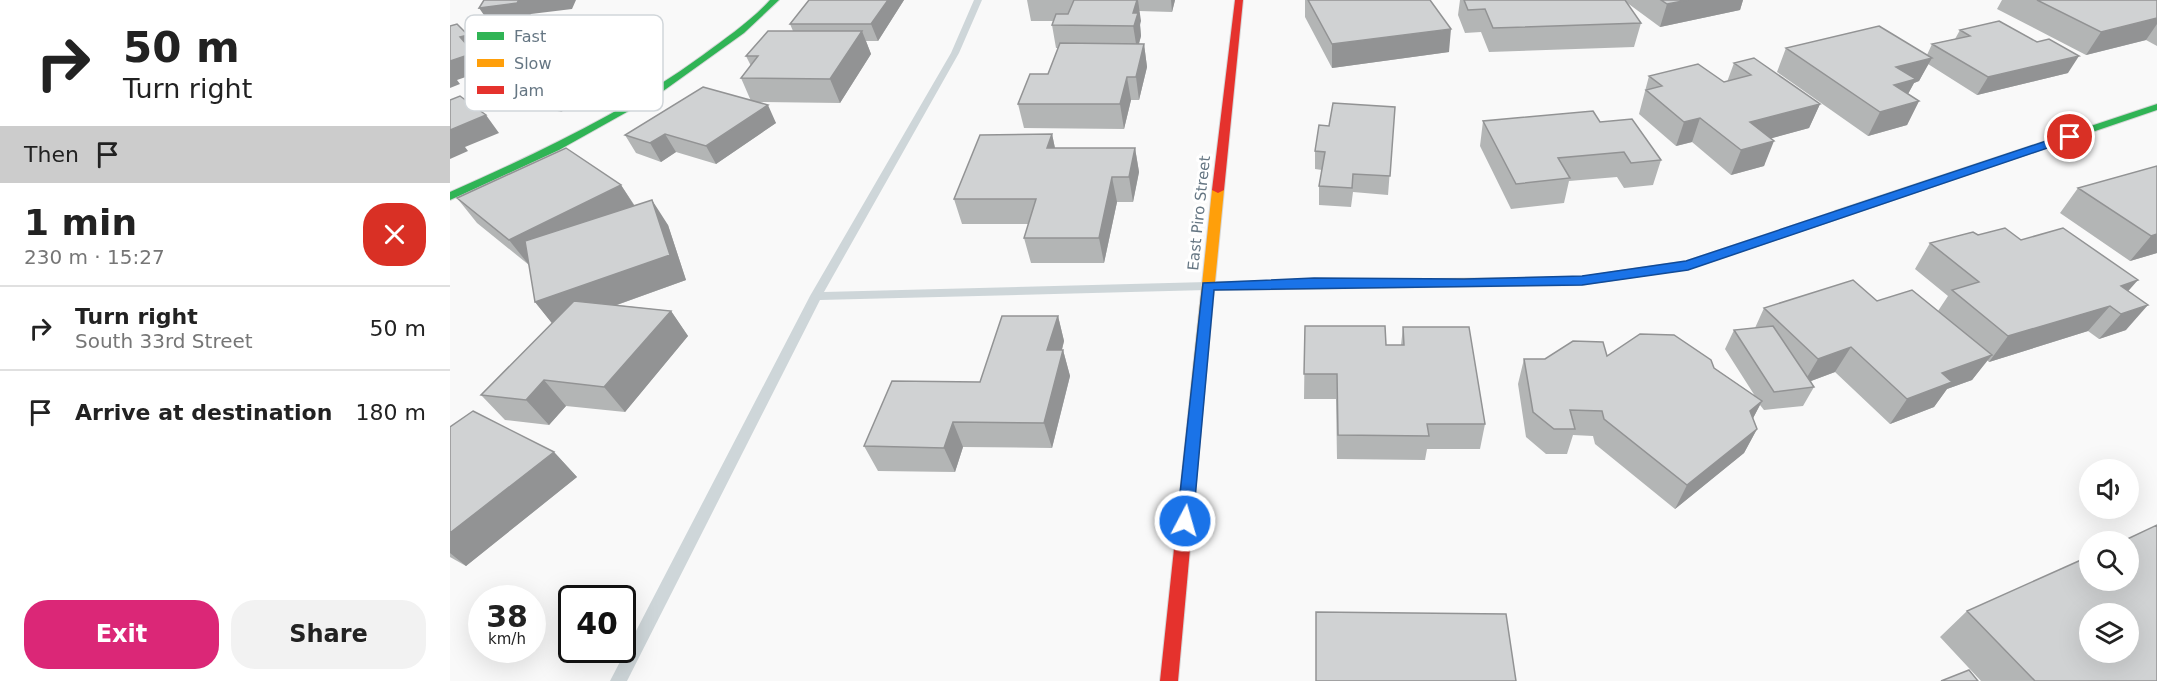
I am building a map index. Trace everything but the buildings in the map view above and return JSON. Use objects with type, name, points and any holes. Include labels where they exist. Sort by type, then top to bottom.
[{"type":"street","points":[[663,88],[701,63],[775,0]]},
{"type":"street","name":"East Piro Street","points":[[1169,681],[1239,0]]},
{"type":"street","points":[[1208,286],[1582,281],[1688,265],[2157,107]]},
{"type":"street","points":[[450,196],[526,164],[627,111]]},
{"type":"waterway","points":[[816,296],[955,53],[978,0]]},
{"type":"waterway","points":[[816,296],[1207,286]]},
{"type":"waterway","points":[[618,681],[816,296]]},
{"type":"traffic: fast","points":[[663,87],[741,31],[775,0]]},
{"type":"traffic: fast","points":[[1839,214],[2157,107]]},
{"type":"traffic: fast","points":[[450,196],[555,148],[625,111]]},
{"type":"traffic: slow","points":[[1195,417],[1218,190]]},
{"type":"traffic: slow","points":[[1208,286],[1582,281],[1600,278]]},
{"type":"traffic: jam","points":[[1218,190],[1239,0]]},
{"type":"traffic: jam","points":[[1600,278],[1688,265],[1839,214]]},
{"type":"traffic: jam","points":[[1169,681],[1195,417]]},
{"type":"route","points":[[1185,521],[1208,286],[1582,281],[1688,265],[2070,137]]}]
